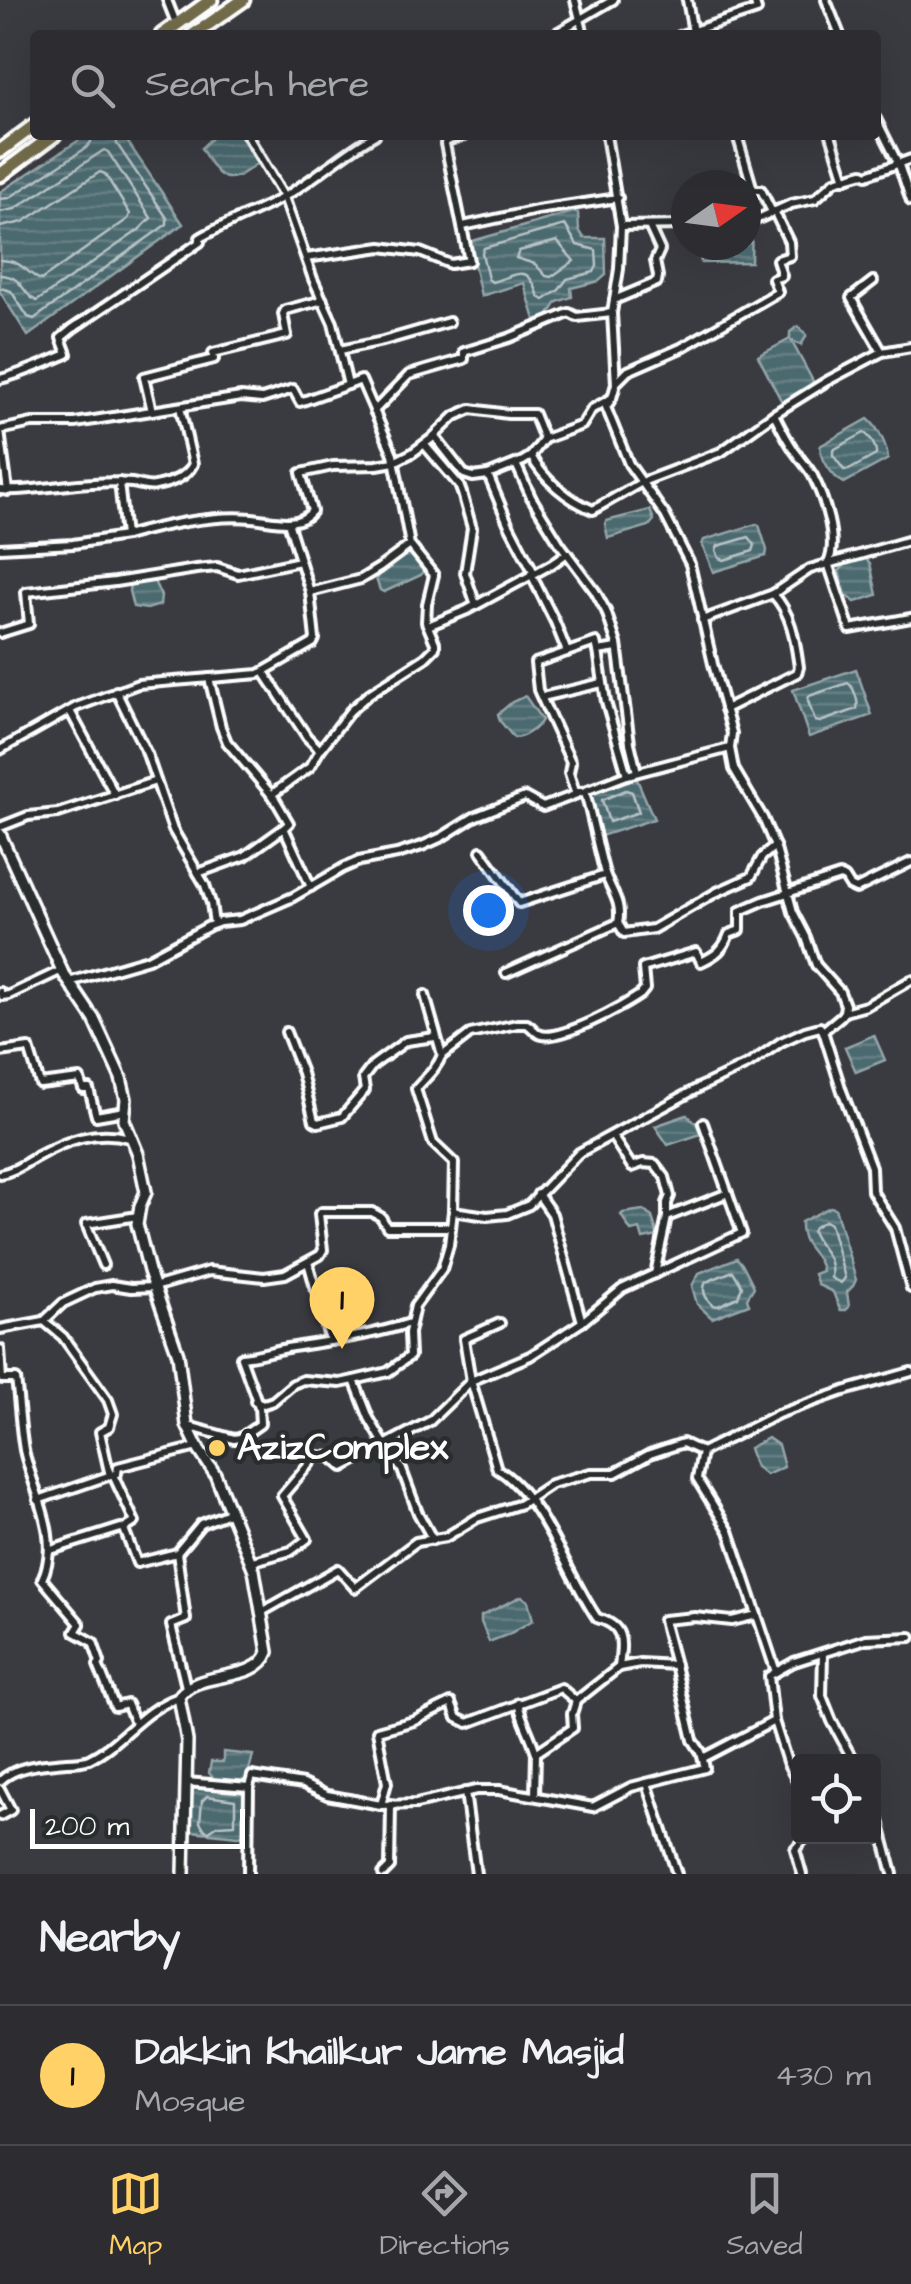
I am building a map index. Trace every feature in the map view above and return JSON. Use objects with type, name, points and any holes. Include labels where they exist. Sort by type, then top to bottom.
[{"type":"highway","points":[[168,30],[211,0]]},
{"type":"highway","points":[[200,30],[243,0]]},
{"type":"highway","points":[[0,152],[30,129]]},
{"type":"highway","points":[[0,175],[47,140]]},
{"type":"street","points":[[167,0],[176,24]]},
{"type":"street","points":[[575,0],[583,30]]},
{"type":"street","points":[[563,30],[613,0]]},
{"type":"street","points":[[687,0],[693,30]]},
{"type":"street","points":[[699,30],[757,10],[754,0]]},
{"type":"street","points":[[829,1],[829,13],[838,30]]},
{"type":"street","points":[[881,129],[911,201]]},
{"type":"street","points":[[250,140],[284,196],[333,324],[348,384]]},
{"type":"street","points":[[0,379],[33,371],[66,354],[61,338],[72,329],[200,242],[200,238],[284,196],[366,140]]},
{"type":"street","points":[[306,258],[381,248],[420,252],[450,264],[470,261],[446,144],[449,140]]},
{"type":"street","points":[[607,140],[622,226],[612,313],[616,384]]},
{"type":"street","points":[[738,140],[752,186],[762,190],[789,242],[790,256],[777,260],[782,276],[773,279],[778,292],[681,348],[619,378],[606,407],[629,464],[665,515],[690,564],[732,733],[734,769],[764,818],[793,912],[816,965],[840,992],[845,1006],[832,1026],[823,1030]]},
{"type":"street","points":[[833,140],[845,178]]},
{"type":"street","points":[[761,217],[815,199],[845,178],[867,175],[911,159]]},
{"type":"street","points":[[463,226],[618,198]]},
{"type":"street","points":[[622,226],[671,225]]},
{"type":"street","points":[[614,300],[657,282],[655,261],[660,250],[649,226]]},
{"type":"street","points":[[873,280],[851,298],[882,352]]},
{"type":"street","points":[[152,411],[144,377],[214,358],[213,353],[287,334],[285,310],[322,300]]},
{"type":"street","points":[[374,411],[409,375],[464,359],[464,352],[570,314],[577,317],[612,313]]},
{"type":"street","points":[[340,350],[449,322]]},
{"type":"street","points":[[531,456],[542,475],[593,510],[642,482],[721,452],[827,381],[882,352],[911,346]]},
{"type":"street","points":[[180,407],[194,464],[180,478],[153,488],[119,482],[4,491],[0,430],[32,423],[75,423],[241,396],[262,399],[293,389],[300,402],[361,380],[394,462],[410,545],[434,574],[426,604],[428,626],[436,643],[425,658],[369,694],[350,711],[306,771],[271,795]]},
{"type":"street","points":[[434,436],[464,474],[473,478],[488,476],[531,456],[544,439],[582,424],[592,409],[612,398]]},
{"type":"street","points":[[0,548],[73,544],[126,536],[166,524],[248,518],[288,522],[306,519],[312,511],[301,473],[333,466],[394,462],[424,444],[455,416],[471,409],[534,414],[544,439]]},
{"type":"street","points":[[774,414],[812,474],[822,498],[830,526],[832,556],[828,563],[850,628],[911,618]]},
{"type":"street","points":[[424,444],[459,484],[462,493],[472,528],[465,573],[476,604]]},
{"type":"street","points":[[516,464],[532,497],[606,611],[617,648],[636,772]]},
{"type":"street","points":[[488,476],[567,652]]},
{"type":"street","points":[[119,482],[126,536]]},
{"type":"street","points":[[0,750],[70,711],[116,691],[138,684],[264,672],[313,643],[316,639],[310,592],[288,522]]},
{"type":"street","points":[[702,620],[773,594],[802,574],[828,563],[911,540]]},
{"type":"street","points":[[310,592],[360,579],[410,545]]},
{"type":"street","points":[[428,626],[567,553]]},
{"type":"street","points":[[0,633],[29,624],[26,592],[196,568],[217,567],[238,574],[300,562]]},
{"type":"street","points":[[726,709],[797,673],[800,666],[791,622],[773,594]]},
{"type":"street","points":[[587,791],[575,792],[569,773],[572,762],[538,690],[534,664],[596,642],[606,702],[627,775]]},
{"type":"street","points":[[598,650],[617,648]]},
{"type":"street","points":[[264,672],[307,738],[320,750]]},
{"type":"street","points":[[198,874],[245,856],[289,823],[228,742],[209,678]]},
{"type":"street","points":[[542,698],[602,683]]},
{"type":"street","points":[[116,691],[141,742],[173,830],[211,903],[214,924]]},
{"type":"street","points":[[70,711],[115,794]]},
{"type":"street","points":[[69,982],[148,959],[214,924],[240,920],[293,897],[343,868],[422,846],[474,817],[525,798],[544,806],[636,772],[730,748]]},
{"type":"street","points":[[0,1780],[36,1766],[91,1758],[155,1708],[179,1697],[186,1686],[262,1664],[268,1652],[259,1591],[250,1562],[215,1474],[187,1426],[178,1354],[137,1224],[146,1192],[138,1154],[124,1120],[126,1099],[121,1078],[94,1018],[62,970],[0,830],[28,816],[58,813],[156,781]]},
{"type":"street","points":[[587,791],[605,875],[618,899],[618,923],[624,933],[652,929],[751,877],[762,857],[775,846]]},
{"type":"street","points":[[284,828],[311,886]]},
{"type":"street","points":[[480,851],[519,903],[605,875]]},
{"type":"street","points":[[254,1401],[264,1404],[303,1380],[340,1383],[388,1372],[410,1356],[408,1332],[415,1306],[437,1278],[450,1244],[454,1163],[433,1143],[416,1088],[428,1078],[442,1056],[470,1034],[528,1024],[540,1035],[548,1036],[588,1024],[642,994],[643,968],[696,952],[701,962],[715,956],[724,948],[729,934],[740,930],[740,911],[840,876],[856,889],[911,862]]},
{"type":"street","points":[[506,973],[618,923]]},
{"type":"street","points":[[0,992],[9,996],[62,970]]},
{"type":"street","points":[[844,1012],[866,1006],[911,980]]},
{"type":"street","points":[[424,996],[442,1056]]},
{"type":"street","points":[[453,1211],[487,1216],[507,1214],[529,1205],[578,1153],[749,1064],[781,1042],[820,1027],[870,1167],[872,1191],[895,1228],[907,1258],[911,1288]]},
{"type":"street","points":[[286,1032],[302,1072],[314,1121],[318,1123],[342,1118],[365,1090],[363,1078],[373,1065],[406,1041],[435,1037]]},
{"type":"street","points":[[0,1052],[29,1048],[40,1084],[80,1079],[82,1090],[89,1089],[96,1116],[125,1111]]},
{"type":"street","points":[[250,1562],[291,1551],[308,1538],[282,1496],[316,1456],[331,1456],[344,1467],[430,1422],[471,1381],[530,1356],[582,1322],[622,1289],[742,1233],[703,1123]]},
{"type":"street","points":[[0,1174],[16,1170],[61,1145],[92,1136],[105,1133],[130,1138]]},
{"type":"street","points":[[612,1136],[632,1167],[655,1164],[662,1170],[670,1196],[655,1274]]},
{"type":"street","points":[[667,1217],[728,1193]]},
{"type":"street","points":[[538,1194],[552,1214],[582,1322]]},
{"type":"street","points":[[0,1328],[44,1321],[63,1302],[95,1288],[154,1287],[208,1271],[264,1277],[285,1274],[320,1255],[322,1212],[372,1212],[387,1227],[451,1227]]},
{"type":"street","points":[[102,1265],[86,1224],[139,1216]]},
{"type":"street","points":[[308,1262],[330,1341]]},
{"type":"street","points":[[44,1321],[63,1337],[108,1400],[111,1420],[106,1430],[100,1432],[111,1476],[134,1517],[133,1525],[124,1529],[50,1550]]},
{"type":"street","points":[[187,1426],[234,1439],[260,1424],[259,1407],[240,1357],[411,1323]]},
{"type":"street","points":[[500,1323],[464,1339],[471,1381],[497,1469],[514,1479],[528,1499],[564,1555],[580,1594],[597,1618],[617,1628],[622,1642],[618,1668]]},
{"type":"street","points":[[0,1348],[1,1380],[16,1379],[24,1447],[43,1510],[50,1550],[42,1580],[80,1624],[75,1632],[93,1642],[102,1679],[115,1706],[128,1704],[135,1723]]},
{"type":"street","points":[[260,1612],[338,1570],[354,1588],[416,1542],[446,1537],[477,1518],[521,1504],[550,1484],[590,1473],[615,1473],[650,1454],[683,1444],[702,1452],[778,1414],[911,1372]]},
{"type":"street","points":[[354,1380],[369,1418],[402,1470],[433,1540]]},
{"type":"street","points":[[38,1500],[111,1476],[118,1467],[197,1447]]},
{"type":"street","points":[[702,1452],[697,1479],[729,1531],[776,1672]]},
{"type":"street","points":[[124,1529],[137,1563],[177,1553],[201,1524],[232,1512]]},
{"type":"street","points":[[177,1553],[186,1619],[172,1625],[186,1686]]},
{"type":"street","points":[[248,1874],[252,1776],[381,1804],[416,1804],[476,1790],[499,1790],[593,1807],[631,1787],[706,1768],[693,1740],[663,1620],[732,1621],[757,1614]]},
{"type":"street","points":[[791,1770],[774,1722],[769,1676],[794,1662],[866,1640],[911,1638]]},
{"type":"street","points":[[823,1653],[822,1696],[850,1754]]},
{"type":"street","points":[[536,1753],[574,1728],[572,1714],[576,1701],[618,1668],[640,1662],[675,1665]]},
{"type":"street","points":[[381,1804],[387,1783],[377,1731],[414,1721],[451,1704],[457,1718],[468,1723],[560,1688],[576,1701]]},
{"type":"street","points":[[179,1697],[187,1742],[184,1874]]},
{"type":"street","points":[[518,1703],[536,1753],[535,1796]]},
{"type":"street","points":[[703,1758],[774,1722]]},
{"type":"street","points":[[186,1782],[249,1788]]},
{"type":"street","points":[[648,1783],[676,1874]]},
{"type":"street","points":[[0,1789],[10,1810],[0,1816]]},
{"type":"street","points":[[465,1792],[476,1874]]},
{"type":"street","points":[[383,1874],[390,1867],[391,1804]]},
{"type":"street","points":[[881,1829],[893,1874]]},
{"type":"street","points":[[800,1844],[796,1849],[802,1874]]},
{"type":"water","points":[[79,140],[126,140],[183,224],[28,336],[0,292],[0,192]]},
{"type":"water","points":[[210,140],[248,140],[259,162],[239,176],[225,178],[201,148]]},
{"type":"water","points":[[578,213],[584,238],[605,238],[606,275],[599,281],[571,288],[572,297],[557,302],[547,318],[536,323],[524,283],[481,296],[469,242]]},
{"type":"water","points":[[701,260],[751,260],[751,262]]},
{"type":"water","points":[[798,326],[806,337],[801,345],[791,340],[815,385],[782,402],[758,356],[790,339],[790,332]]},
{"type":"water","points":[[868,419],[882,438],[888,459],[844,483],[828,467],[820,446]]},
{"type":"water","points":[[650,510],[654,520],[649,526],[608,538],[606,521]]},
{"type":"water","points":[[756,524],[766,556],[713,572],[702,544],[704,540]]},
{"type":"water","points":[[409,549],[424,570],[421,575],[384,592],[380,590],[376,579],[381,571]]},
{"type":"water","points":[[865,558],[870,563],[877,595],[855,602],[845,594],[839,571],[848,562]]},
{"type":"water","points":[[153,579],[161,596],[160,605],[147,609],[133,607],[130,583]]},
{"type":"water","points":[[856,669],[872,715],[809,737],[793,690]]},
{"type":"water","points":[[525,696],[542,720],[530,732],[514,738],[498,714]]},
{"type":"water","points":[[636,777],[654,819],[601,836],[589,793]]},
{"type":"water","points":[[874,1035],[885,1060],[856,1072],[845,1047]]},
{"type":"water","points":[[687,1115],[701,1134],[668,1145],[655,1126]]},
{"type":"water","points":[[835,1208],[856,1280],[847,1292],[846,1310],[840,1310],[833,1292],[818,1285],[814,1274],[822,1271],[820,1264],[801,1231],[801,1222]]},
{"type":"water","points":[[643,1210],[652,1217],[658,1236],[643,1239],[640,1229],[631,1231],[621,1215]]},
{"type":"water","points":[[737,1258],[754,1287],[747,1298],[749,1304],[712,1318],[697,1304],[692,1286],[699,1273]]},
{"type":"water","points":[[768,1438],[778,1445],[784,1467],[766,1475],[755,1466],[749,1448]]},
{"type":"water","points":[[522,1596],[528,1601],[533,1620],[489,1642],[481,1616]]},
{"type":"water","points":[[223,1752],[253,1755],[246,1782],[216,1781],[209,1773],[211,1762],[223,1762]]},
{"type":"water","points":[[193,1787],[246,1791],[245,1835],[192,1831]]},
{"type":"place","name":"Dakkin Khailkur Jame Masjid","points":[[342,1349]]},
{"type":"place","name":"AzizComplex","points":[[217,1448]]}]
